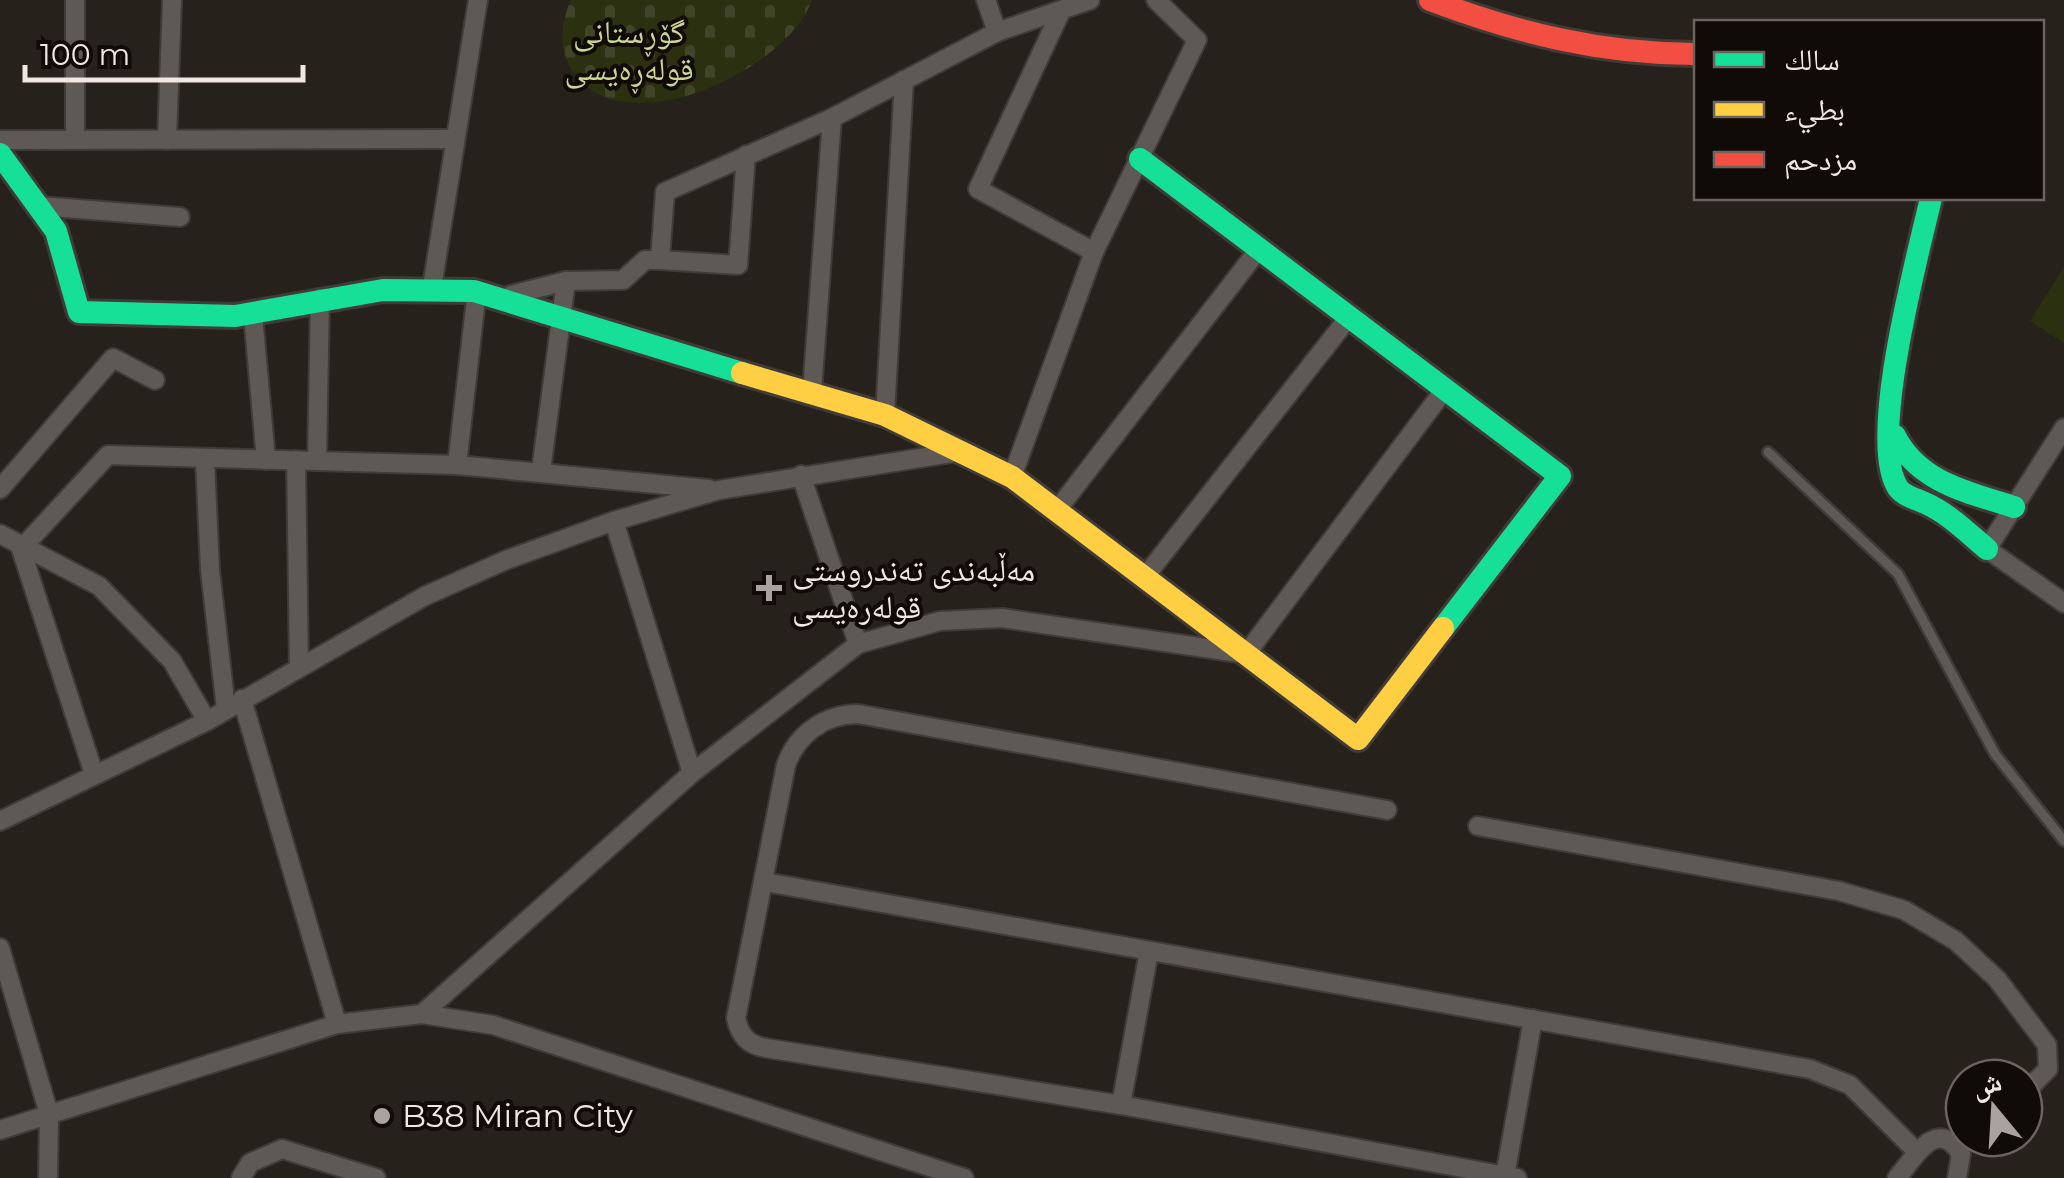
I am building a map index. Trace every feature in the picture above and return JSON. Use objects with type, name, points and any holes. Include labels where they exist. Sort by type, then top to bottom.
[{"type":"street","points":[[75,0],[75,139]]},
{"type":"street","points":[[168,140],[172,0]]},
{"type":"street","points":[[432,287],[478,0]]},
{"type":"street","points":[[986,0],[997,32]]},
{"type":"street","points":[[660,260],[665,192],[832,118],[997,32],[1090,0]]},
{"type":"street","points":[[1012,477],[1094,252],[1197,40],[1156,0]]},
{"type":"street","points":[[1430,0],[1568,45],[1638,54],[1694,54]]},
{"type":"street","points":[[1061,11],[978,190],[1094,252]]},
{"type":"street","points":[[885,416],[904,80]]},
{"type":"street","points":[[812,392],[832,118]]},
{"type":"street","points":[[0,140],[454,139]]},
{"type":"street","points":[[0,154],[56,231],[78,312],[253,314],[320,298],[432,287],[477,290],[511,295],[560,320],[885,416],[1012,477],[1358,739],[1560,476],[1140,159]]},
{"type":"street","points":[[511,295],[566,282],[623,280],[646,260],[738,264],[746,154]]},
{"type":"street","points":[[1931,200],[1902,329],[1891,468],[1898,488],[1934,507],[2064,603]]},
{"type":"street","points":[[38,206],[180,217]]},
{"type":"street","points":[[1058,510],[1259,249]]},
{"type":"street","points":[[542,471],[566,282]]},
{"type":"street","points":[[457,466],[477,290]]},
{"type":"street","points":[[317,460],[320,298]]},
{"type":"street","points":[[253,314],[266,460]]},
{"type":"street","points":[[1144,578],[1349,317]]},
{"type":"street","points":[[0,489],[113,358],[155,380]]},
{"type":"street","points":[[1246,654],[1445,389]]},
{"type":"street","points":[[1892,422],[1902,454],[1918,471],[2014,507]]},
{"type":"street","points":[[1987,548],[2064,428]]},
{"type":"street","points":[[0,821],[207,721],[425,596],[506,560],[614,521],[719,490],[964,451]]},
{"type":"street","points":[[21,549],[108,455],[457,466],[719,490]]},
{"type":"street","points":[[204,460],[214,616],[234,704],[337,1024]]},
{"type":"street","points":[[296,460],[299,667]]},
{"type":"street","points":[[801,475],[858,644]]},
{"type":"street","points":[[614,521],[692,772]]},
{"type":"street","points":[[0,534],[21,549],[68,566],[99,586],[172,661],[207,721]]},
{"type":"street","points":[[21,549],[94,774]]},
{"type":"street","points":[[422,1014],[692,772],[858,644],[940,621],[1002,618],[1246,654]]},
{"type":"street","points":[[1387,810],[846,714],[810,731],[790,755],[736,1018],[738,1030],[754,1046],[1121,1106],[1511,1177],[1533,1019]]},
{"type":"street","points":[[1478,826],[1839,892],[1904,910],[1967,950],[1997,979],[2047,1045],[2048,1069],[2044,1073]]},
{"type":"street","points":[[765,882],[1825,1073],[1860,1093],[1916,1151]]},
{"type":"street","points":[[0,948],[49,1114],[48,1178]]},
{"type":"street","points":[[1121,1106],[1149,950]]},
{"type":"street","points":[[0,1130],[337,1024],[422,1014],[493,1025],[964,1178]]},
{"type":"street","points":[[1898,1178],[1916,1151],[1935,1138],[1944,1139]]},
{"type":"street","points":[[241,1178],[250,1163],[282,1149],[376,1178]]},
{"type":"lane","points":[[1768,452],[1898,574],[1995,754],[2064,841]]},
{"type":"green space","name":"گۆڕستانی قولەڕەیسی","points":[[571,0],[812,0],[797,26],[772,51],[740,73],[704,90],[666,101],[630,103],[598,94],[574,73],[562,37]]},
{"type":"green space","points":[[2064,267],[2064,343],[2030,321]]},
{"type":"traffic: fast","points":[[0,154],[56,231],[79,312],[235,316],[383,290],[474,291],[742,373]]},
{"type":"traffic: fast","points":[[1140,159],[1560,476],[1443,628]]},
{"type":"traffic: fast","points":[[1931,200],[1891,391],[1890,464],[1901,491],[1942,512],[1987,549]]},
{"type":"traffic: fast","points":[[1895,436],[1917,465],[1946,484],[2014,507]]},
{"type":"traffic: slow","points":[[742,373],[885,415],[1012,477],[1358,739],[1443,628]]},
{"type":"traffic: jam","points":[[1430,0],[1495,22],[1593,46],[1694,54]]},
{"type":"place","name":"مەڵبەندی تەندروستی قولەرەیسی","points":[[769,588]]},
{"type":"place","name":"B38 Miran City","points":[[382,1116]]}]
